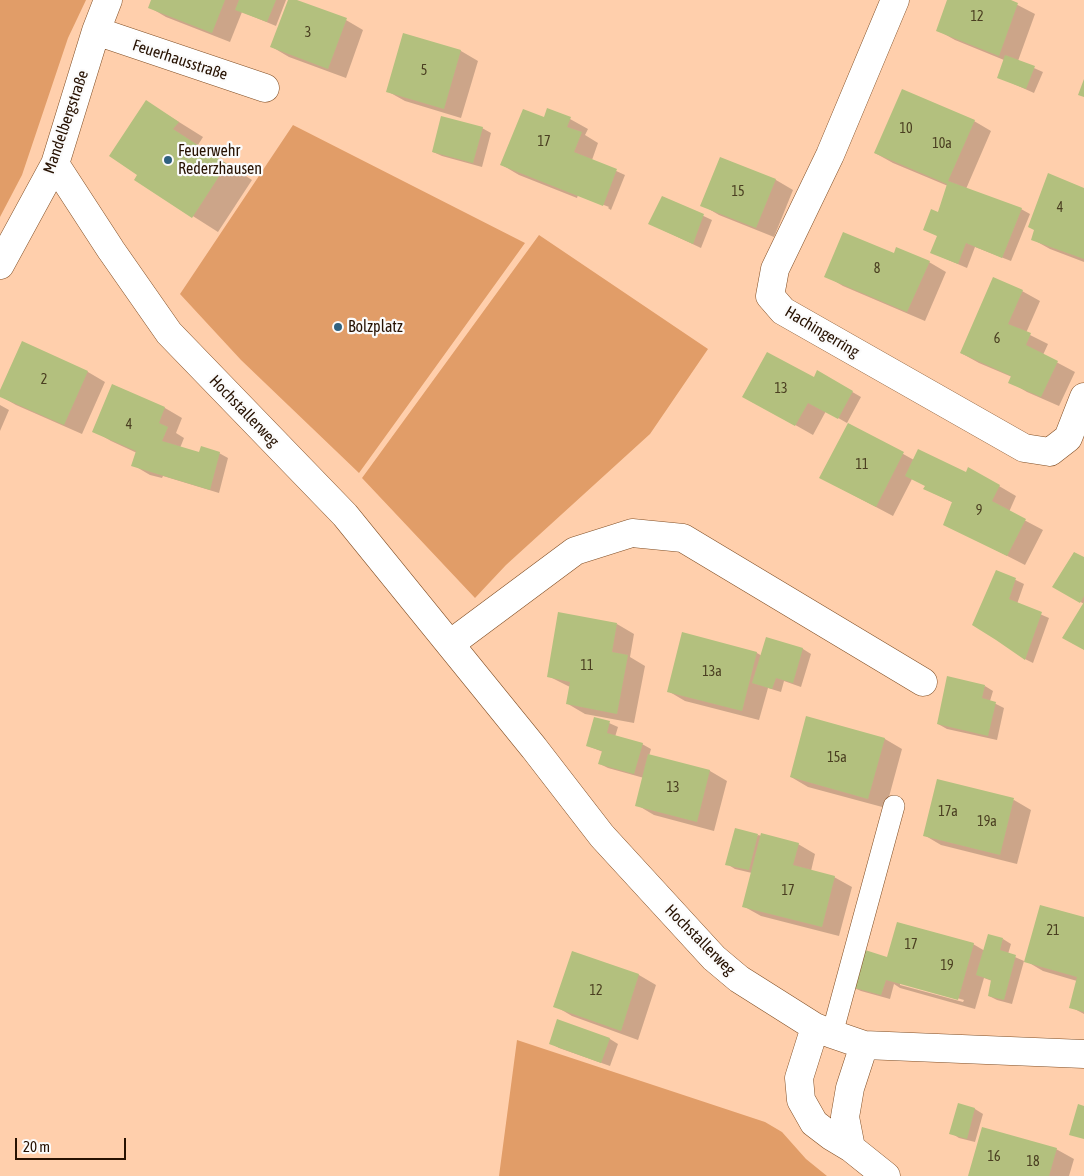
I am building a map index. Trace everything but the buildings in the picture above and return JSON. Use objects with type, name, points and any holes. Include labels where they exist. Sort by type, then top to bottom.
[{"type":"street","name":"Mandelbergstraße","points":[[0,265],[55,164],[96,31],[108,0]]},
{"type":"street","name":"Hachingerring","points":[[895,0],[830,155],[775,269],[770,296],[784,311],[1024,448],[1050,452],[1068,438],[1084,397]]},
{"type":"street","name":"Feuerhausstraße","points":[[96,31],[265,88]]},
{"type":"street","name":"Hochstallerweg","points":[[55,164],[111,250],[169,333],[342,511],[602,836],[714,958],[739,979],[823,1031],[864,1045],[1084,1054]]},
{"type":"street","points":[[450,644],[575,551],[632,533],[683,538],[923,682]]},
{"type":"street","points":[[823,1031],[799,1078],[801,1100],[814,1122],[886,1176]]},
{"type":"street","points":[[851,1148],[845,1117],[850,1088],[864,1045]]},
{"type":"lane","points":[[823,1031],[894,806]]},
{"type":"shaded area","points":[[0,0],[86,0],[68,38],[22,175],[0,217]]},
{"type":"shaded area","name":"Bolzplatz","points":[[293,125],[525,243],[359,473],[241,360],[180,294]]},
{"type":"shaded area","points":[[539,235],[708,349],[650,434],[506,565],[475,598],[362,478]]},
{"type":"shaded area","points":[[517,1040],[765,1122],[782,1132],[806,1159],[827,1176],[499,1176]]},
{"type":"place","name":"Feuerwehr Rederzhausen","points":[[168,160]]},
{"type":"place","name":"Bolzplatz","points":[[338,327]]}]
